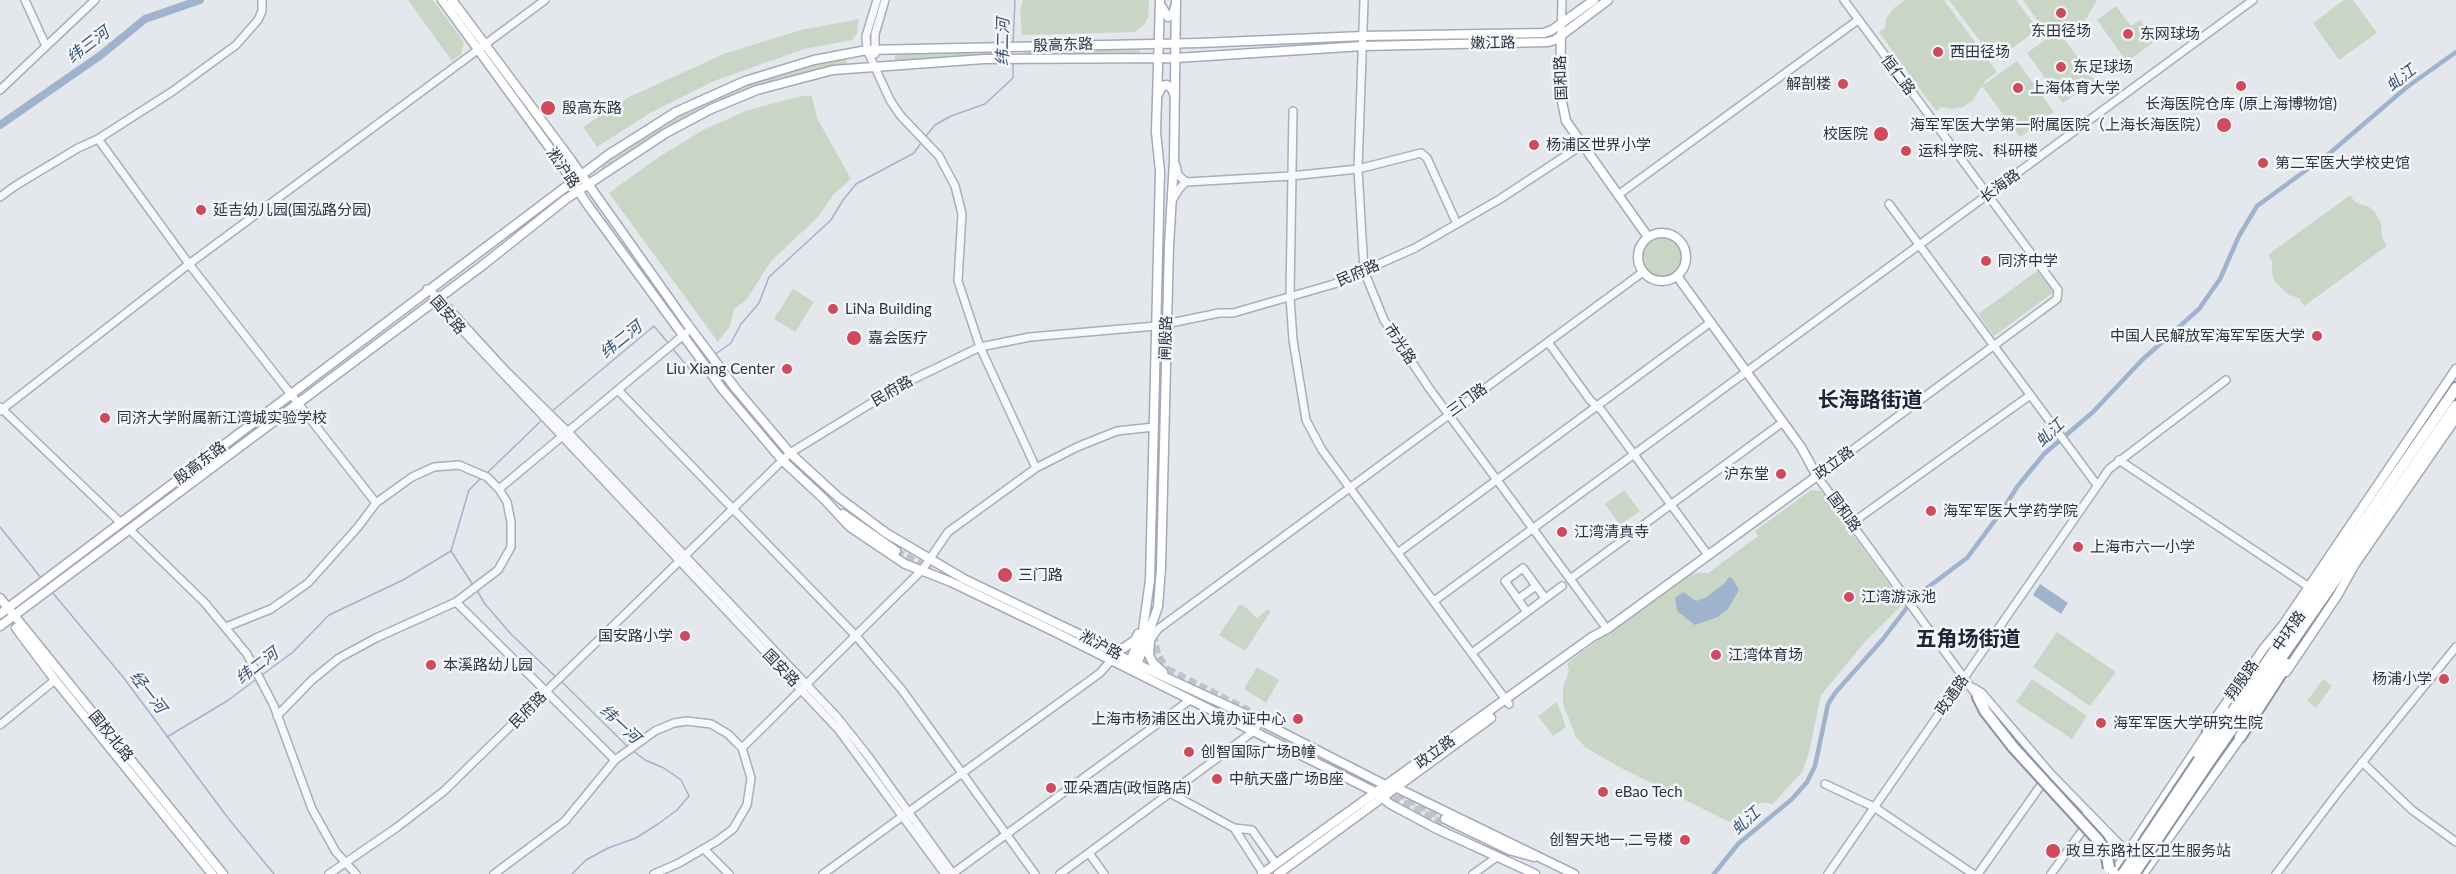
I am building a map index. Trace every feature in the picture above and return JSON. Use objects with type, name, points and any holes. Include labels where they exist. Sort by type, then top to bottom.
[{"type":"highway","name":"中环路","points":[[2141,873],[2203,763],[2290,629],[2456,388]]},
{"type":"highway","name":"中环路","points":[[2122,874],[2353,556],[2456,406]]},
{"type":"highway","points":[[2240,736],[2323,610],[2353,556]]},
{"type":"highway","points":[[2208,732],[2290,629]]},
{"type":"highway","points":[[1975,692],[1985,711],[2013,747],[2098,840],[2108,858],[2111,874]]},
{"type":"main road","name":"淞沪路","points":[[442,0],[581,174],[709,370],[782,460],[844,521],[905,564],[923,570],[1133,666],[1190,700],[1380,796],[1435,828],[1535,874]]},
{"type":"main road","name":"淞沪路","points":[[452,0],[481,48],[579,192],[686,333],[708,352],[790,453],[827,488],[886,533],[929,560],[1087,638],[1114,657]]},
{"type":"main road","points":[[1160,2],[1170,17],[1176,0]]},
{"type":"main road","name":"闸殷路","points":[[1133,666],[1150,620],[1158,606],[1161,568],[1166,324],[1174,161],[1176,0]]},
{"type":"main road","name":"嫩江路","points":[[1363,36],[1544,33],[1561,24],[1594,0]]},
{"type":"main road","name":"嫩江路","points":[[1364,46],[1548,42],[1608,0]]},
{"type":"main road","name":"闸殷路","points":[[1133,666],[1145,648],[1150,620],[1160,171],[1156,132],[1160,2]]},
{"type":"main road","name":"国和路","points":[[1561,35],[1559,80],[1561,103],[1566,121],[1648,237]]},
{"type":"main road","name":"殷高东路","points":[[3,610],[581,174],[632,138],[702,99],[745,81],[814,60],[871,50],[1363,36]]},
{"type":"main road","name":"殷高东路","points":[[0,626],[588,185],[666,133],[727,102],[806,76],[875,66],[1024,58],[1176,58],[1364,46]]},
{"type":"main road","points":[[1158,96],[1160,89],[1167,85],[1172,88],[1175,97]]},
{"type":"main road","points":[[1664,233],[1679,239],[1686,254],[1683,269],[1677,276],[1662,281],[1652,279],[1643,272],[1638,257],[1639,250],[1648,237],[1664,233]]},
{"type":"main road","name":"国和路","points":[[1677,276],[1801,447],[1817,476]]},
{"type":"main road","points":[[1157,286],[1161,291],[1164,290],[1168,281]]},
{"type":"main road","points":[[1155,373],[1159,360],[1165,365]]},
{"type":"main road","name":"翔殷路","points":[[2111,874],[2456,369]]},
{"type":"main road","points":[[1154,455],[1157,553],[1165,418]]},
{"type":"main road","points":[[2141,873],[2267,701],[2337,596],[2355,564],[2456,418]]},
{"type":"main road","name":"政立路","points":[[1263,874],[1280,871],[1380,796],[1397,788],[1591,638],[1607,629],[1817,476]]},
{"type":"main road","points":[[824,499],[898,548],[827,488]]},
{"type":"main road","name":"国权北路","points":[[0,598],[3,610],[223,874]]},
{"type":"main road","name":"国权北路","points":[[12,618],[55,680],[212,874]]},
{"type":"main road","points":[[1150,620],[1152,635],[1149,655],[1157,668],[1173,679]]},
{"type":"main road","points":[[1087,638],[1118,649],[1125,648],[1135,640],[1150,620]]},
{"type":"main road","name":"淞沪路","points":[[1133,666],[1173,679],[1387,786],[1397,788],[1574,874]]},
{"type":"main road","name":"政立路","points":[[1380,796],[1387,786],[1508,702]]},
{"type":"main road","points":[[1543,874],[1444,821],[1509,850],[1554,865]]},
{"type":"street","points":[[25,0],[46,46]]},
{"type":"street","points":[[0,90],[95,0]]},
{"type":"street","points":[[0,197],[173,91],[236,45],[258,20],[262,11],[262,0]]},
{"type":"street","points":[[121,523],[1,409],[189,264],[545,0]]},
{"type":"street","points":[[876,0],[866,36],[882,87],[900,115],[931,146],[946,167],[959,200],[962,225],[958,281],[980,346],[1036,468]]},
{"type":"street","points":[[871,50],[885,0]]},
{"type":"street","name":"市光路","points":[[1364,0],[1358,169],[1364,271],[1384,320],[1448,413],[1607,629]]},
{"type":"street","name":"国和路","points":[[1561,35],[1562,0]]},
{"type":"street","name":"恒仁路","points":[[1844,0],[2059,294]]},
{"type":"street","name":"长海路","points":[[1434,602],[2253,0]]},
{"type":"street","points":[[1618,195],[1858,20]]},
{"type":"street","points":[[1293,111],[1290,297],[1293,340],[1306,420],[1314,438],[1349,487],[1508,702]]},
{"type":"street","points":[[98,139],[189,264],[376,502]]},
{"type":"street","name":"民府路","points":[[329,874],[444,791],[790,453],[901,385],[980,346],[1030,337],[1156,326],[1225,312],[1233,313],[1334,284],[1415,248],[1500,199],[1582,145]]},
{"type":"street","points":[[1174,161],[1178,176],[1186,182],[1292,176],[1358,169],[1424,154],[1457,224]]},
{"type":"street","points":[[1170,209],[1179,189],[1186,182]]},
{"type":"street","points":[[1889,204],[2057,434],[2097,485]]},
{"type":"street","name":"三门路","points":[[1145,648],[1152,635],[1177,615],[1448,413],[1643,272]]},
{"type":"street","name":"国安路","points":[[428,289],[855,739],[945,874]]},
{"type":"street","name":"政立路","points":[[1817,476],[2057,299],[2059,294]]},
{"type":"street","points":[[1399,552],[1711,322]]},
{"type":"street","points":[[499,489],[686,333]]},
{"type":"street","points":[[1548,342],[1708,555]]},
{"type":"street","name":"政通路","points":[[1827,874],[2020,600],[2097,485],[2119,460],[2226,380]]},
{"type":"street","points":[[618,390],[855,635],[902,690],[1035,874]]},
{"type":"street","points":[[1857,520],[2029,396]]},
{"type":"street","points":[[1570,579],[1783,422]]},
{"type":"street","points":[[742,748],[923,570],[948,532],[1036,468],[1077,447],[1117,430],[1154,427]]},
{"type":"street","points":[[2119,460],[2308,587]]},
{"type":"street","points":[[226,627],[271,609],[308,584],[358,527],[376,502],[429,469],[459,465],[487,477],[499,489],[507,502],[511,522],[511,547],[498,570],[471,593],[456,602],[376,638],[339,658],[312,680],[277,716]]},
{"type":"street","name":"国和路","points":[[1817,476],[1975,692],[2046,778],[2088,822],[2125,855]]},
{"type":"street","points":[[130,530],[205,603],[247,654],[277,716],[312,809],[336,852],[356,874]]},
{"type":"street","points":[[1527,612],[1504,581],[1523,568],[1545,598]]},
{"type":"street","points":[[1518,599],[1536,586]]},
{"type":"street","points":[[1472,653],[1562,586]]},
{"type":"street","points":[[456,602],[615,760]]},
{"type":"street","points":[[1158,606],[1165,616],[1177,615]]},
{"type":"street","points":[[2276,874],[2362,762],[2456,647]]},
{"type":"street","points":[[823,874],[1100,673],[1114,657]]},
{"type":"street","points":[[0,725],[55,680]]},
{"type":"street","points":[[1933,723],[1939,719],[1964,687],[1985,711]]},
{"type":"street","name":"国和路","points":[[1975,692],[1982,693],[2051,774],[2125,855]]},
{"type":"street","points":[[953,874],[1190,700]]},
{"type":"street","points":[[494,874],[565,821],[615,760],[655,731],[674,723],[693,721],[717,727],[742,748],[751,778],[747,805],[733,829],[704,849],[654,874]]},
{"type":"street","points":[[1060,874],[1254,731],[1260,721]]},
{"type":"street","points":[[2362,762],[2412,810],[2456,842]]},
{"type":"street","points":[[1978,874],[2046,778]]},
{"type":"street","points":[[1825,784],[1874,807],[1973,874]]},
{"type":"street","points":[[1170,793],[1234,828],[1252,830],[1280,871]]},
{"type":"street","name":"国安路","points":[[905,814],[953,874]]},
{"type":"street","points":[[2051,874],[2088,822]]},
{"type":"street","points":[[1234,828],[1263,874]]},
{"type":"street","points":[[704,849],[729,874]]},
{"type":"street","points":[[1089,853],[1104,874]]},
{"type":"street","points":[[2125,855],[2141,873]]},
{"type":"street","points":[[1473,874],[1497,857]]},
{"type":"green space","points":[[408,0],[433,0],[464,42],[461,54],[452,61]]},
{"type":"green space","points":[[1023,0],[1149,0],[1148,17],[1144,25],[1134,32],[1022,35],[1020,11]]},
{"type":"green space","name":"西田径场","points":[[1905,0],[1944,0],[1997,72],[1986,80],[1972,101],[1963,107],[1952,109],[1941,107],[1936,111],[1879,32],[1885,28],[1886,19],[1894,8]]},
{"type":"green space","points":[[1949,0],[2016,0],[2038,29],[1995,61]]},
{"type":"green space","name":"东田径场","points":[[2023,0],[2097,0],[2087,18],[2081,23],[2057,27],[2047,34]]},
{"type":"green space","points":[[2344,0],[2353,0],[2377,33],[2339,60],[2313,23]]},
{"type":"green space","name":"东网球场","points":[[2116,6],[2131,26],[2140,20],[2155,41],[2127,62],[2097,20]]},
{"type":"green space","points":[[859,19],[857,33],[852,40],[804,49],[714,81],[650,113],[597,147],[583,127],[627,98],[726,53],[801,30]]},
{"type":"green space","name":"东足球场","points":[[2058,31],[2095,81],[2063,103],[2027,53]]},
{"type":"green space","points":[[1140,47],[1140,55],[1025,55],[1025,51]]},
{"type":"green space","points":[[1003,51],[1003,54],[895,61],[895,54]]},
{"type":"green space","points":[[846,57],[847,64],[788,77],[724,99],[689,115],[625,155],[604,171],[601,166],[686,112],[739,88],[783,72]]},
{"type":"green space","points":[[2017,61],[2054,112],[2020,137],[1982,86]]},
{"type":"green space","points":[[802,96],[812,96],[817,118],[851,179],[834,194],[818,217],[771,261],[747,299],[734,309],[730,326],[718,342],[609,193],[659,157],[703,130],[748,110]]},
{"type":"green space","points":[[2350,195],[2355,202],[2375,212],[2381,223],[2382,238],[2387,246],[2304,306],[2299,298],[2289,295],[2275,282],[2272,261],[2268,255]]},
{"type":"green space","points":[[1662,236],[1677,242],[1683,257],[1677,272],[1662,278],[1647,272],[1641,257],[1647,242]]},
{"type":"green space","points":[[2037,271],[2054,292],[1994,336],[1978,314]]},
{"type":"green space","points":[[793,289],[814,302],[795,332],[774,319]]},
{"type":"green space","points":[[1624,490],[1640,511],[1620,525],[1605,504]]},
{"type":"green space","name":"江湾体育场","points":[[1811,490],[1821,491],[1903,604],[1864,643],[1821,695],[1809,752],[1802,772],[1773,804],[1762,802],[1729,822],[1617,766],[1585,747],[1576,737],[1563,704],[1563,687],[1569,672],[1567,663],[1685,576],[1708,573],[1758,536],[1755,531]]},
{"type":"green space","points":[[1239,605],[1243,605],[1257,618],[1268,609],[1271,611],[1245,651],[1219,635]]},
{"type":"green space","points":[[2057,632],[2116,672],[2090,706],[2033,667]]},
{"type":"green space","points":[[1257,667],[1279,680],[1266,703],[1244,689]]},
{"type":"green space","points":[[2032,679],[2087,716],[2072,739],[2016,702]]},
{"type":"green space","points":[[2323,679],[2332,686],[2316,708],[2307,701]]},
{"type":"green space","points":[[1557,702],[1566,727],[1553,736],[1538,716]]},
{"type":"water","points":[[1729,577],[1733,579],[1739,590],[1728,609],[1718,617],[1695,625],[1677,611],[1675,598],[1683,592],[1696,601],[1705,598],[1725,583]]},
{"type":"water","points":[[2040,584],[2068,603],[2061,614],[2033,595]]},
{"type":"waterway","name":"纬三河","points":[[0,125],[101,55],[145,19],[200,0]]},
{"type":"waterway","name":"纬二河","points":[[1013,44],[1015,0]]},
{"type":"waterway","name":"虬江","points":[[1714,874],[1738,844],[1792,799],[1807,782],[1815,766],[1828,704],[1835,693],[1883,639],[1915,597],[1967,558],[2017,487],[2044,454],[2093,412],[2142,360],[2199,309],[2220,279],[2239,236],[2257,206],[2331,152],[2407,87],[2456,52]]},
{"type":"waterway","name":"纬二河","points":[[926,136],[935,125],[951,116],[985,104],[1013,78],[1013,64]]},
{"type":"waterway","name":"纬二河","points":[[714,355],[731,343],[741,324],[759,303],[769,277],[831,220],[856,184],[914,153],[921,143]]},
{"type":"waterway","name":"纬二河","points":[[551,412],[654,326],[669,344]]},
{"type":"waterway","name":"纬二河","points":[[672,348],[692,372],[701,365]]},
{"type":"waterway","name":"纬二河","points":[[486,474],[543,419]]},
{"type":"waterway","name":"纬二河","points":[[262,675],[293,652],[329,615],[403,580],[451,551],[469,490],[482,477]]},
{"type":"waterway","name":"经一河","points":[[0,527],[42,579]]},
{"type":"waterway","name":"纬一河","points":[[451,551],[473,585]]},
{"type":"waterway","name":"纬一河","points":[[476,589],[485,604],[511,634],[557,678]]},
{"type":"waterway","name":"经一河","points":[[52,592],[123,677],[228,818],[274,874]]},
{"type":"waterway","name":"纬二河","points":[[167,737],[227,701],[258,678]]},
{"type":"waterway","name":"纬一河","points":[[561,681],[628,747]]},
{"type":"waterway","name":"纬一河","points":[[572,874],[586,860],[608,848],[636,838],[658,824],[677,810],[689,796],[681,780],[632,750]]},
{"type":"tunnel","points":[[896,551],[930,570]]},
{"type":"tunnel","points":[[1150,626],[1153,585]]},
{"type":"tunnel","points":[[1153,634],[1157,654],[1166,669]]},
{"type":"tunnel","points":[[1133,658],[1170,671],[1260,717]]},
{"type":"tunnel","points":[[1382,792],[1443,824]]},
{"type":"tunnel","points":[[1398,793],[1445,819]]},
{"type":"place","name":"东田径场","points":[[2061,13]]},
{"type":"place","name":"东网球场","points":[[2128,34]]},
{"type":"place","name":"西田径场","points":[[1938,52]]},
{"type":"place","name":"东足球场","points":[[2061,67]]},
{"type":"place","name":"解剖楼","points":[[1843,84]]},
{"type":"place","name":"长海医院仓库 (原上海博物馆)","points":[[2241,86]]},
{"type":"place","name":"上海体育大学","points":[[2018,88]]},
{"type":"place","name":"殷高东路","points":[[548,108]]},
{"type":"place","name":"海军军医大学第一附属医院（上海长海医院）","points":[[2224,125]]},
{"type":"place","name":"校医院","points":[[1881,134]]},
{"type":"place","name":"杨浦区世界小学","points":[[1534,145]]},
{"type":"place","name":"运科学院、科研楼","points":[[1906,151]]},
{"type":"place","name":"第二军医大学校史馆","points":[[2263,163]]},
{"type":"place","name":"延吉幼儿园(国泓路分园)","points":[[201,210]]},
{"type":"place","name":"同济中学","points":[[1986,261]]},
{"type":"place","name":"LiNa Building","points":[[833,309]]},
{"type":"place","name":"中国人民解放军海军军医大学","points":[[2317,336]]},
{"type":"place","name":"嘉会医疗","points":[[854,338]]},
{"type":"place","name":"Liu Xiang Center","points":[[787,369]]},
{"type":"place","name":"同济大学附属新江湾城实验学校","points":[[105,418]]},
{"type":"place","name":"沪东堂","points":[[1781,474]]},
{"type":"place","name":"海军军医大学药学院","points":[[1931,511]]},
{"type":"place","name":"江湾清真寺","points":[[1562,532]]},
{"type":"place","name":"上海市六一小学","points":[[2078,547]]},
{"type":"place","name":"三门路","points":[[1005,575]]},
{"type":"place","name":"江湾游泳池","points":[[1849,597]]},
{"type":"place","name":"国安路小学","points":[[685,636]]},
{"type":"place","name":"江湾体育场","points":[[1716,655]]},
{"type":"place","name":"本溪路幼儿园","points":[[431,665]]},
{"type":"place","name":"杨浦小学","points":[[2444,679]]},
{"type":"place","name":"上海市杨浦区出入境办证中心","points":[[1298,719]]},
{"type":"place","name":"海军军医大学研究生院","points":[[2101,723]]},
{"type":"place","name":"创智国际广场B幢","points":[[1189,752]]},
{"type":"place","name":"中航天盛广场B座","points":[[1217,779]]},
{"type":"place","name":"亚朵酒店(政恒路店)","points":[[1051,788]]},
{"type":"place","name":"eBao Tech","points":[[1603,792]]},
{"type":"place","name":"创智天地一,二号楼","points":[[1685,840]]},
{"type":"place","name":"政旦东路社区卫生服务站","points":[[2053,851]]},
{"type":"district","name":"长海路街道","points":[[1870,400]]},
{"type":"district","name":"五角场街道","points":[[1968,639]]}]
